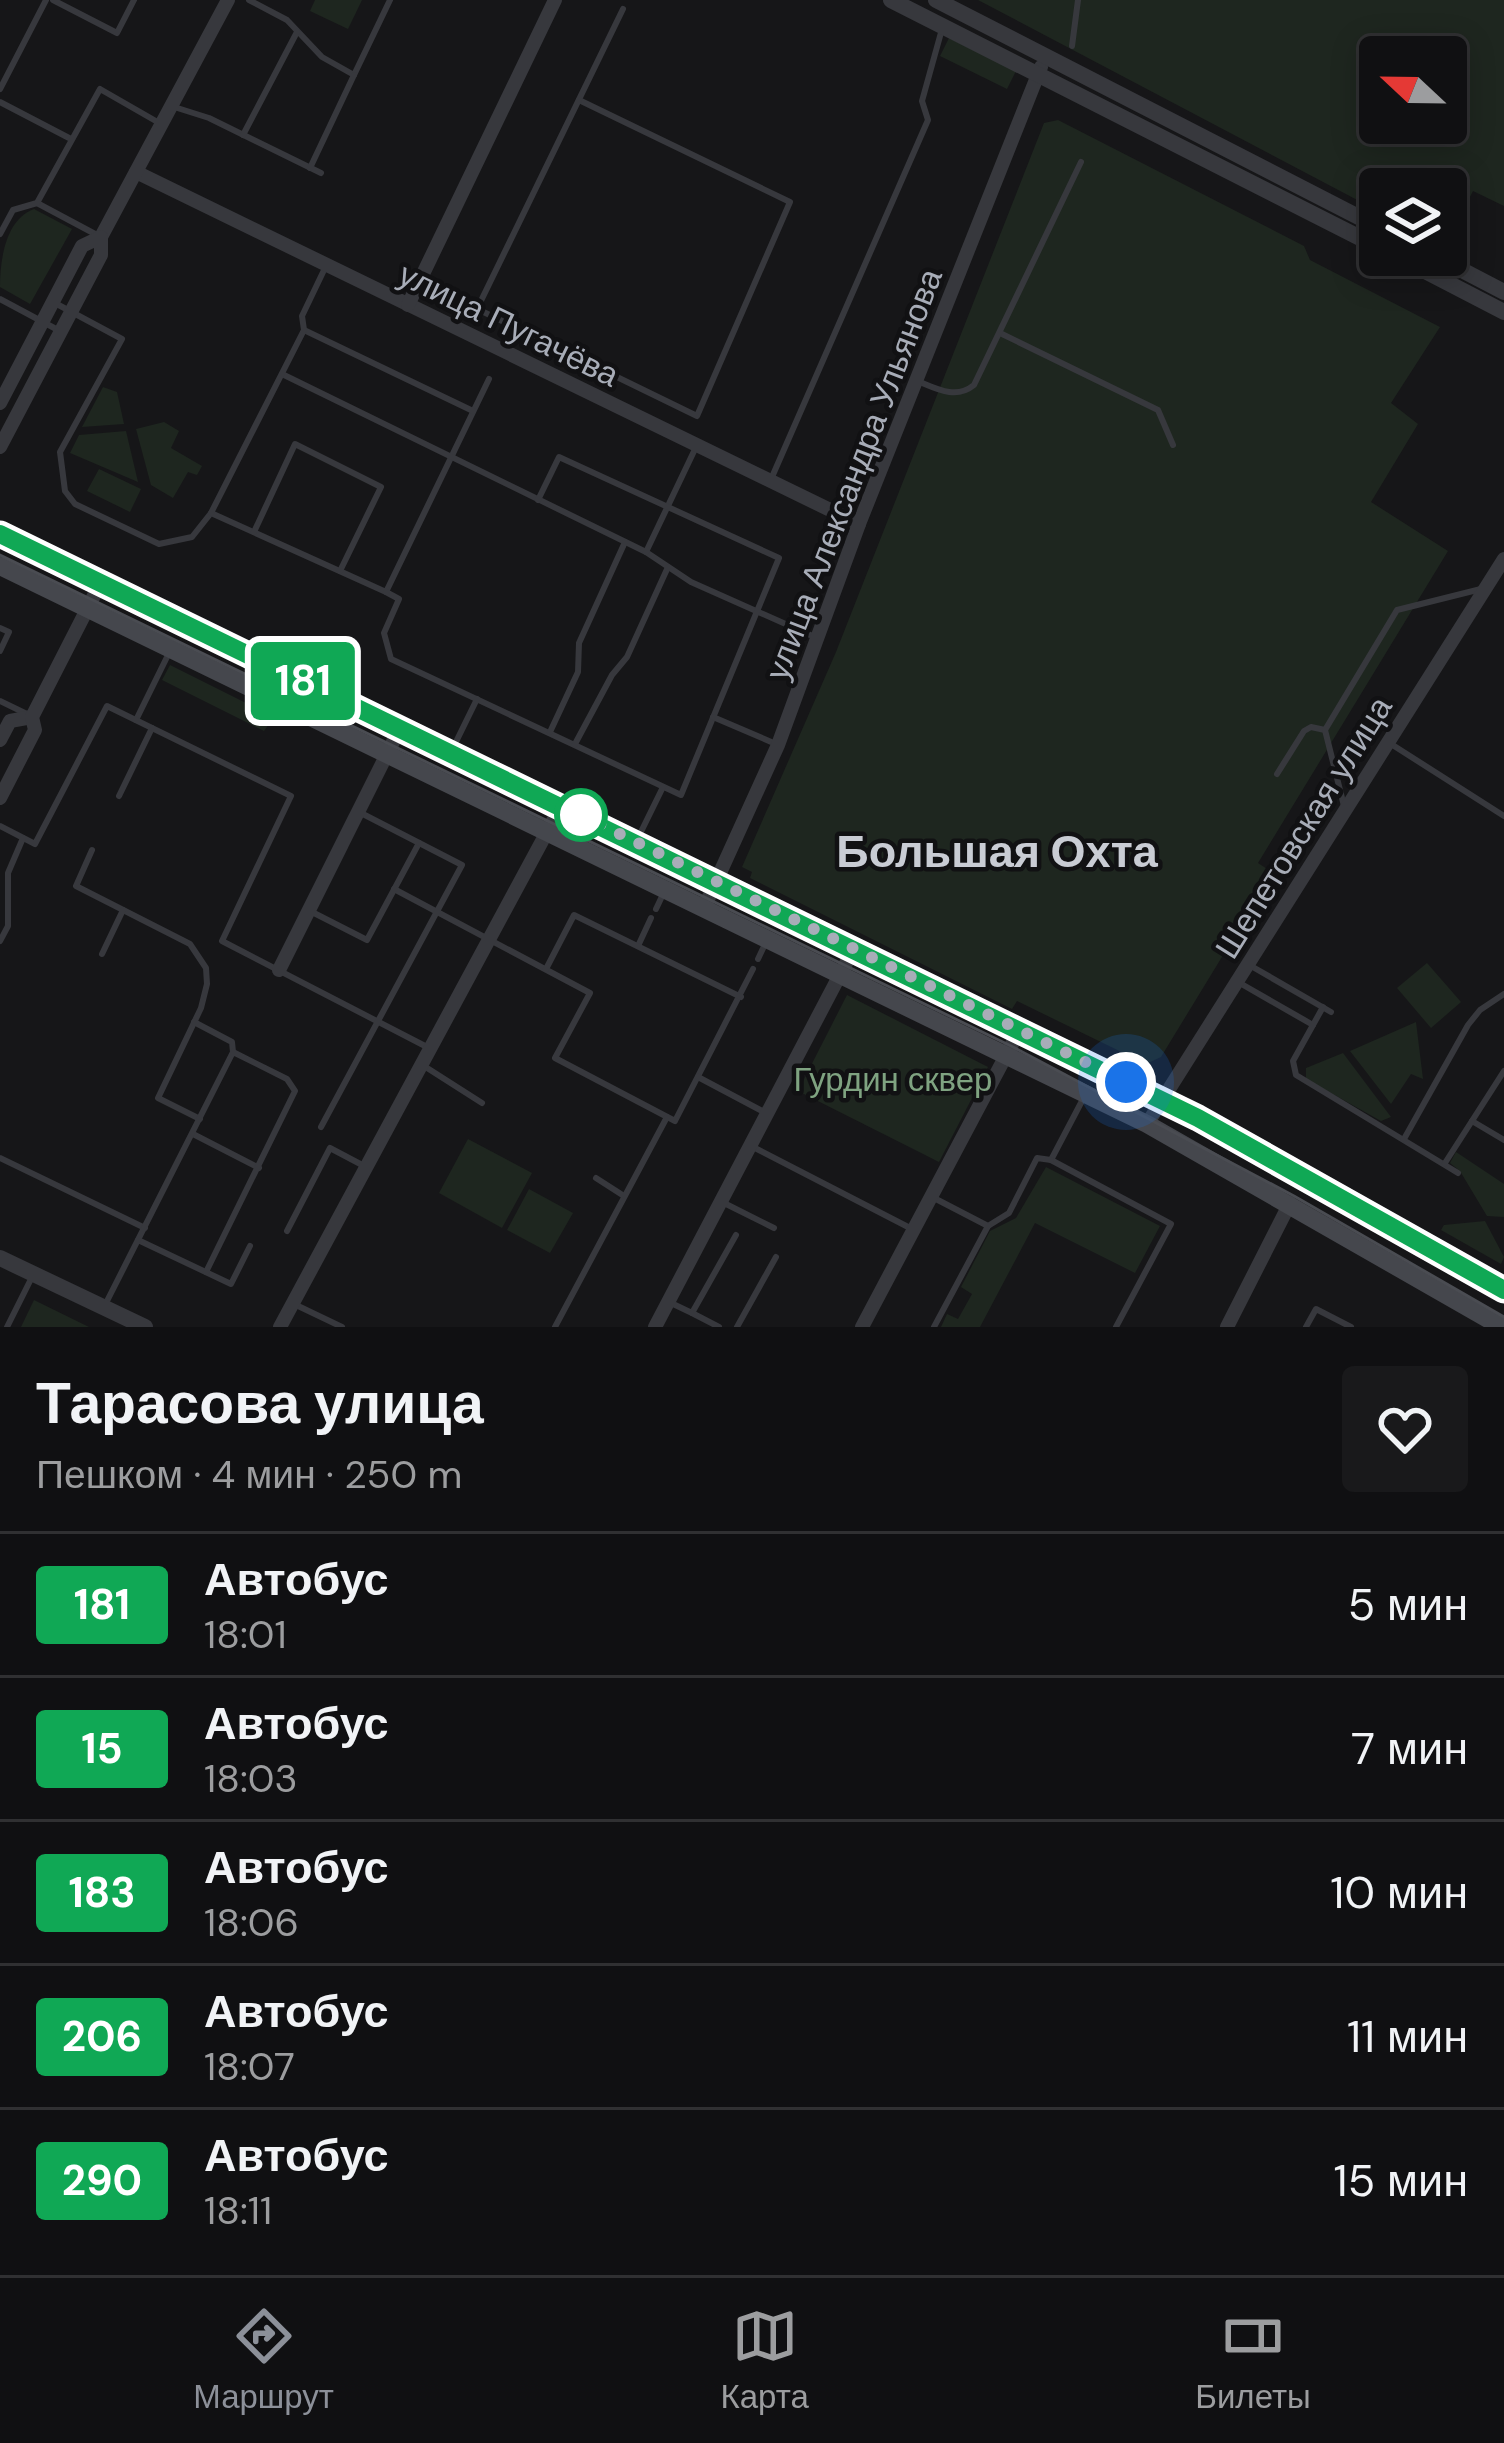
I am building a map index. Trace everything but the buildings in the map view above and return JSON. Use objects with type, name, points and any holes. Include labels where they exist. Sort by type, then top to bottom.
[{"type":"main road","points":[[0,534],[1162,1100],[1504,1290]]},
{"type":"main road","points":[[0,566],[1148,1124],[1502,1327]]},
{"type":"street","points":[[0,447],[101,255],[101,237],[228,0]]},
{"type":"street","points":[[408,304],[556,0]]},
{"type":"street","points":[[891,0],[1359,237]]},
{"type":"street","points":[[944,4],[1359,217]]},
{"type":"street","name":"улица Александра Ульянова","points":[[704,908],[778,745],[1046,55]]},
{"type":"street","name":"улица Пугачёва","points":[[136,172],[860,524]]},
{"type":"street","points":[[0,403],[82,246],[101,237]]},
{"type":"street","points":[[1467,273],[1504,292]]},
{"type":"street","points":[[1435,276],[1504,311]]},
{"type":"street","name":"Шепетовская улица","points":[[1148,1124],[1504,560]]},
{"type":"street","points":[[0,798],[34,730],[32,717],[100,582]]},
{"type":"street","points":[[0,740],[10,721],[32,717]]},
{"type":"street","points":[[279,970],[400,728]]},
{"type":"street","points":[[280,1327],[560,806]]},
{"type":"street","points":[[655,1327],[854,948]]},
{"type":"street","points":[[862,1327],[1020,1029]]},
{"type":"street","points":[[1227,1327],[1291,1203]]},
{"type":"street","points":[[0,1258],[146,1327]]},
{"type":"lane","points":[[0,89],[50,0],[117,33],[134,0]]},
{"type":"lane","points":[[249,0],[287,20],[322,57],[354,75]]},
{"type":"lane","points":[[310,168],[390,0]]},
{"type":"lane","points":[[1072,46],[1078,0]]},
{"type":"lane","points":[[770,481],[928,120],[922,101],[943,26],[944,4]]},
{"type":"lane","points":[[477,309],[623,9]]},
{"type":"lane","points":[[243,135],[298,30]]},
{"type":"lane","points":[[37,203],[100,89],[161,124]]},
{"type":"lane","points":[[420,281],[697,416],[790,202],[579,100]]},
{"type":"lane","points":[[0,102],[72,140]]},
{"type":"lane","points":[[171,106],[209,118],[321,173]]},
{"type":"lane","points":[[916,380],[953,394],[965,393],[974,385],[1082,162]]},
{"type":"lane","points":[[0,234],[13,210],[37,203],[101,237]]},
{"type":"lane","points":[[53,302],[122,339],[60,452],[64,491],[75,504],[159,544],[192,536],[211,513],[304,330],[302,316],[326,265]]},
{"type":"lane","points":[[0,299],[61,332]]},
{"type":"lane","points":[[304,330],[473,411]]},
{"type":"lane","points":[[1000,333],[1158,410],[1173,445]]},
{"type":"lane","points":[[282,374],[625,542],[691,582],[820,639]]},
{"type":"lane","points":[[386,592],[488,379]]},
{"type":"lane","points":[[254,532],[295,444],[381,487],[340,571]]},
{"type":"lane","points":[[646,553],[697,445]]},
{"type":"lane","points":[[211,513],[399,598],[384,633],[391,659],[681,795],[779,558],[560,457],[538,500]]},
{"type":"lane","points":[[550,734],[578,672],[579,643],[625,542]]},
{"type":"lane","points":[[574,745],[627,657],[668,567]]},
{"type":"lane","points":[[1345,810],[1325,730],[1396,610],[1486,588]]},
{"type":"lane","points":[[0,628],[9,632],[0,651]]},
{"type":"lane","points":[[136,720],[171,649]]},
{"type":"lane","points":[[451,752],[476,699]]},
{"type":"lane","points":[[0,701],[32,717]]},
{"type":"lane","points":[[0,826],[35,844],[107,706],[291,796],[222,941],[430,1049]]},
{"type":"lane","points":[[713,717],[778,745]]},
{"type":"lane","points":[[1277,774],[1304,731],[1311,727],[1325,730]]},
{"type":"lane","points":[[119,796],[152,728]]},
{"type":"lane","points":[[1388,742],[1504,816]]},
{"type":"lane","points":[[636,842],[663,787]]},
{"type":"lane","points":[[321,1127],[462,865],[359,812]]},
{"type":"lane","points":[[0,941],[8,926],[8,873],[23,838]]},
{"type":"lane","points":[[309,911],[367,940],[418,843]]},
{"type":"lane","points":[[92,850],[76,886],[190,944],[206,968],[207,984],[194,1022],[158,1098],[200,1119]]},
{"type":"lane","points":[[394,889],[590,993],[555,1058],[675,1121],[753,968]]},
{"type":"lane","points":[[656,909],[665,890]]},
{"type":"lane","points":[[102,954],[124,910]]},
{"type":"lane","points":[[546,969],[574,915],[741,997]]},
{"type":"lane","points":[[638,946],[651,918]]},
{"type":"lane","points":[[758,958],[767,939]]},
{"type":"lane","points":[[1248,964],[1331,1012]]},
{"type":"lane","points":[[1237,982],[1313,1025]]},
{"type":"lane","points":[[1404,1138],[1468,1024],[1504,994]]},
{"type":"lane","points":[[1323,1006],[1293,1061],[1296,1075],[1458,1173]]},
{"type":"lane","points":[[104,1307],[233,1052],[232,1042],[194,1022]]},
{"type":"lane","points":[[206,1272],[295,1091],[286,1079],[233,1052]]},
{"type":"lane","points":[[422,1065],[482,1103]]},
{"type":"lane","points":[[1445,1163],[1504,1071]]},
{"type":"lane","points":[[698,1077],[767,1113]]},
{"type":"lane","points":[[1051,1160],[1086,1094]]},
{"type":"lane","points":[[555,1327],[667,1117]]},
{"type":"lane","points":[[1472,1121],[1504,1140]]},
{"type":"lane","points":[[192,1134],[259,1168]]},
{"type":"lane","points":[[750,1146],[914,1230]]},
{"type":"lane","points":[[287,1231],[330,1148],[366,1168]]},
{"type":"lane","points":[[0,1158],[145,1228]]},
{"type":"lane","points":[[934,1327],[988,1226],[1009,1213],[1037,1158],[1051,1160],[1171,1224],[1116,1327]]},
{"type":"lane","points":[[596,1178],[624,1196]]},
{"type":"lane","points":[[931,1196],[988,1226]]},
{"type":"lane","points":[[962,1213],[968,1201]]},
{"type":"lane","points":[[721,1202],[773,1228]]},
{"type":"lane","points":[[692,1313],[736,1234]]},
{"type":"lane","points":[[138,1240],[231,1284],[250,1246]]},
{"type":"lane","points":[[736,1327],[776,1257]]},
{"type":"lane","points":[[8,1327],[34,1274]]},
{"type":"lane","points":[[668,1301],[718,1327]]},
{"type":"lane","points":[[293,1304],[342,1327]]},
{"type":"lane","points":[[1306,1327],[1316,1309],[1351,1327]]},
{"type":"green space","points":[[315,0],[362,0],[348,29],[310,11]]},
{"type":"green space","points":[[978,0],[1504,0],[1504,206],[1473,191],[1467,203],[1467,168],[1359,168],[1359,201]]},
{"type":"green space","points":[[949,38],[1016,71],[1007,89],[940,56]]},
{"type":"green space","points":[[1058,120],[1304,246],[1310,260],[1440,327],[1391,403],[1418,424],[1371,502],[1448,551],[1258,863],[1273,873],[1161,1057],[1146,1064],[1017,1001],[1012,1009],[750,878],[752,872],[742,867],[836,652],[1044,123]]},
{"type":"green space","points":[[34,209],[72,229],[30,304],[0,287],[0,276],[10,231]]},
{"type":"green space","points":[[103,387],[117,392],[124,424],[82,427]]},
{"type":"green space","points":[[164,422],[179,431],[171,448],[202,466],[197,475],[188,472],[173,498],[151,485],[136,429]]},
{"type":"green space","points":[[126,431],[138,482],[70,453],[79,435]]},
{"type":"green space","points":[[99,469],[141,489],[130,512],[87,491]]},
{"type":"green space","points":[[170,665],[274,717],[264,731],[162,680]]},
{"type":"green space","points":[[1427,963],[1461,1002],[1431,1028],[1397,988]]},
{"type":"green space","name":"Гурдин сквер","points":[[847,995],[988,1067],[939,1162],[798,1091]]},
{"type":"green space","points":[[1416,1022],[1423,1079],[1411,1074],[1391,1104],[1350,1051]]},
{"type":"green space","points":[[1343,1053],[1391,1117],[1381,1121],[1306,1079],[1306,1068]]},
{"type":"green space","points":[[468,1139],[532,1173],[502,1228],[439,1193]]},
{"type":"green space","points":[[1456,1152],[1504,1184],[1504,1217],[1487,1216],[1460,1171],[1450,1163]]},
{"type":"green space","points":[[1046,1167],[1160,1226],[1135,1273],[1035,1223],[980,1327],[941,1327],[947,1314],[958,1319],[972,1294],[961,1287],[990,1231],[1016,1218]]},
{"type":"green space","points":[[529,1189],[573,1213],[550,1253],[507,1230]]},
{"type":"green space","points":[[1485,1221],[1504,1257],[1501,1264],[1441,1230],[1444,1225]]},
{"type":"green space","points":[[34,1300],[89,1327],[21,1327]]},
{"type":"tram line","points":[[0,555],[1011,1046],[1294,1196],[1504,1317]]},
{"type":"bus line","name":"181","points":[[0,534],[1198,1118],[1504,1290]]},
{"type":"district","name":"Большая Охта","points":[[997,851]]},
{"type":"route","points":[[581,815],[1126,1082]]}]
